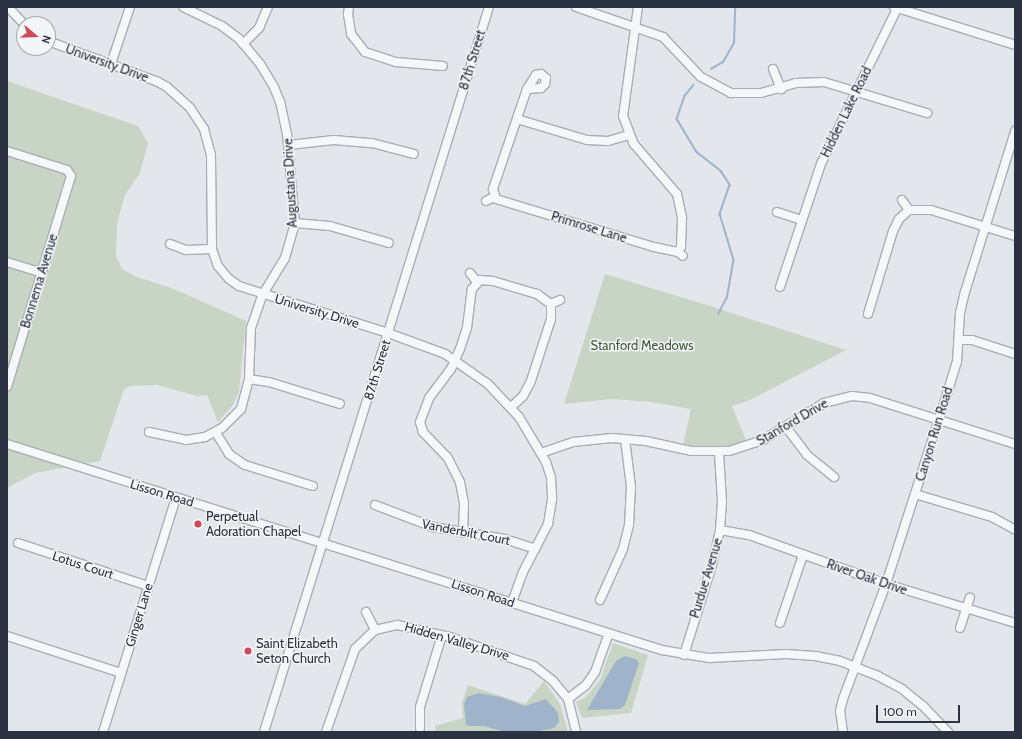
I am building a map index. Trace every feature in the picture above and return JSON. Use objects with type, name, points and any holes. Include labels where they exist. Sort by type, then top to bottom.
[{"type":"street","points":[[111,64],[130,7]]},
{"type":"street","name":"Augustana Drive","points":[[183,7],[222,26],[243,44],[261,65],[274,87],[283,113],[289,145],[295,223],[285,258],[263,294],[251,328],[249,379],[240,409],[216,433]]},
{"type":"street","points":[[243,44],[259,28],[268,7]]},
{"type":"street","points":[[349,7],[348,14],[351,34],[364,52],[396,62],[443,66]]},
{"type":"street","name":"87th Street","points":[[264,732],[489,7]]},
{"type":"street","points":[[576,7],[637,26],[668,41],[693,70],[724,90],[748,95],[781,89],[796,83],[824,82],[927,113]]},
{"type":"street","points":[[517,119],[586,140],[608,141],[629,135],[623,107],[637,26],[638,7]]},
{"type":"street","points":[[896,7],[1015,45]]},
{"type":"street","name":"Hidden Lake Road","points":[[780,287],[801,220],[821,164],[896,7]]},
{"type":"street","points":[[8,11],[16,18]]},
{"type":"street","name":"University Drive","points":[[56,44],[167,87],[190,108],[204,129],[213,166],[212,248],[218,266],[229,279],[239,286],[429,347],[455,360],[488,384],[511,407],[541,453],[551,477],[552,499],[548,524],[523,572],[512,603]]},
{"type":"street","points":[[773,69],[781,89]]},
{"type":"street","points":[[486,201],[494,197],[493,189],[527,89]]},
{"type":"street","name":"Canyon Run Road","points":[[842,732],[840,711],[855,666],[886,584],[939,420],[956,362],[962,306],[985,227],[1014,140],[1015,131]]},
{"type":"street","name":"Primrose Lane","points":[[494,197],[500,202],[518,205],[680,254],[682,218],[677,194],[629,135]]},
{"type":"street","points":[[289,145],[334,140],[372,143],[414,154]]},
{"type":"street","name":"Bonnema Avenue","points":[[7,151],[67,170],[72,176],[42,273],[9,371],[7,387]]},
{"type":"street","points":[[902,200],[909,210]]},
{"type":"street","points":[[868,314],[893,231],[900,219],[909,210],[931,210],[1015,236]]},
{"type":"street","points":[[777,212],[801,220]]},
{"type":"street","points":[[295,223],[330,226],[389,243]]},
{"type":"street","points":[[170,244],[186,250],[212,248]]},
{"type":"street","points":[[7,262],[42,273]]},
{"type":"street","points":[[470,273],[477,282]]},
{"type":"street","points":[[477,282],[493,281],[544,297],[551,304],[551,319],[531,381],[522,396],[511,407]]},
{"type":"street","points":[[463,533],[464,503],[455,470],[442,451],[423,432],[420,425],[425,405],[455,360],[465,336],[472,289],[477,282]]},
{"type":"street","points":[[551,304],[560,300]]},
{"type":"street","points":[[959,340],[972,340],[1015,354]]},
{"type":"street","points":[[249,379],[269,382],[340,404]]},
{"type":"street","name":"Stanford Drive","points":[[541,453],[573,442],[625,439],[691,451],[719,453],[755,444],[786,427],[824,403],[852,396],[870,398],[1015,444]]},
{"type":"street","points":[[786,427],[807,455],[834,477]]},
{"type":"street","points":[[149,432],[186,440],[216,433],[229,454],[245,465],[313,486]]},
{"type":"street","points":[[600,600],[621,554],[629,525],[631,492],[625,439]]},
{"type":"street","name":"Lisson Road","points":[[7,444],[608,633],[684,655],[723,658],[803,654],[855,666],[902,689],[924,707],[948,732]]},
{"type":"street","name":"Purdue Avenue","points":[[684,655],[712,565],[720,530],[721,481],[719,453]]},
{"type":"street","points":[[916,494],[992,517],[1015,530]]},
{"type":"street","name":"Ginger Lane","points":[[103,732],[176,498]]},
{"type":"street","name":"Vanderbilt Court","points":[[375,505],[415,522],[463,533],[506,539],[535,549]]},
{"type":"street","name":"River Oak Drive","points":[[720,530],[749,535],[886,584],[966,610],[1015,623]]},
{"type":"street","name":"Lotus Court","points":[[18,543],[148,586]]},
{"type":"street","points":[[780,623],[803,554]]},
{"type":"street","points":[[960,628],[970,598]]},
{"type":"street","points":[[326,732],[351,655],[358,645],[375,630],[366,612]]},
{"type":"street","name":"Hidden Valley Drive","points":[[375,630],[403,625],[442,635],[534,666],[553,681],[568,699]]},
{"type":"street","points":[[576,732],[568,699],[586,685],[595,672],[608,633]]},
{"type":"street","points":[[420,728],[420,707],[442,635]]},
{"type":"street","points":[[7,636],[121,673]]},
{"type":"green space","points":[[7,81],[138,126],[148,143],[140,173],[125,195],[117,223],[116,256],[122,269],[137,277],[174,289],[246,321],[239,392],[233,405],[218,422],[207,395],[197,396],[157,385],[130,386],[124,389],[100,461],[35,473],[7,488]]},
{"type":"green space","name":"Stanford Meadows","points":[[605,274],[846,350],[750,400],[732,406],[747,443],[719,448],[683,445],[691,409],[651,402],[612,399],[564,404]]},
{"type":"green space","points":[[613,643],[648,655],[631,713],[582,718],[576,702],[586,697],[600,680]]},
{"type":"green space","points":[[544,681],[560,704],[568,732],[436,732],[435,726],[463,718],[462,703],[468,685],[525,704]]},
{"type":"water","points":[[625,656],[636,659],[639,663],[625,705],[620,709],[587,710],[616,661]]},
{"type":"water","points":[[479,693],[501,697],[525,706],[546,699],[558,713],[559,722],[554,728],[534,732],[506,732],[484,726],[466,725],[464,704],[467,697]]},
{"type":"waterway","points":[[711,69],[723,62],[734,43],[735,7]]},
{"type":"waterway","points":[[694,85],[685,96],[677,119],[697,152],[721,171],[730,185],[720,214],[734,260],[727,298],[719,314]]},
{"type":"place","name":"Perpetual Adoration Chapel","points":[[198,524]]},
{"type":"place","name":"Saint Elizabeth Seton Church","points":[[248,651]]}]
